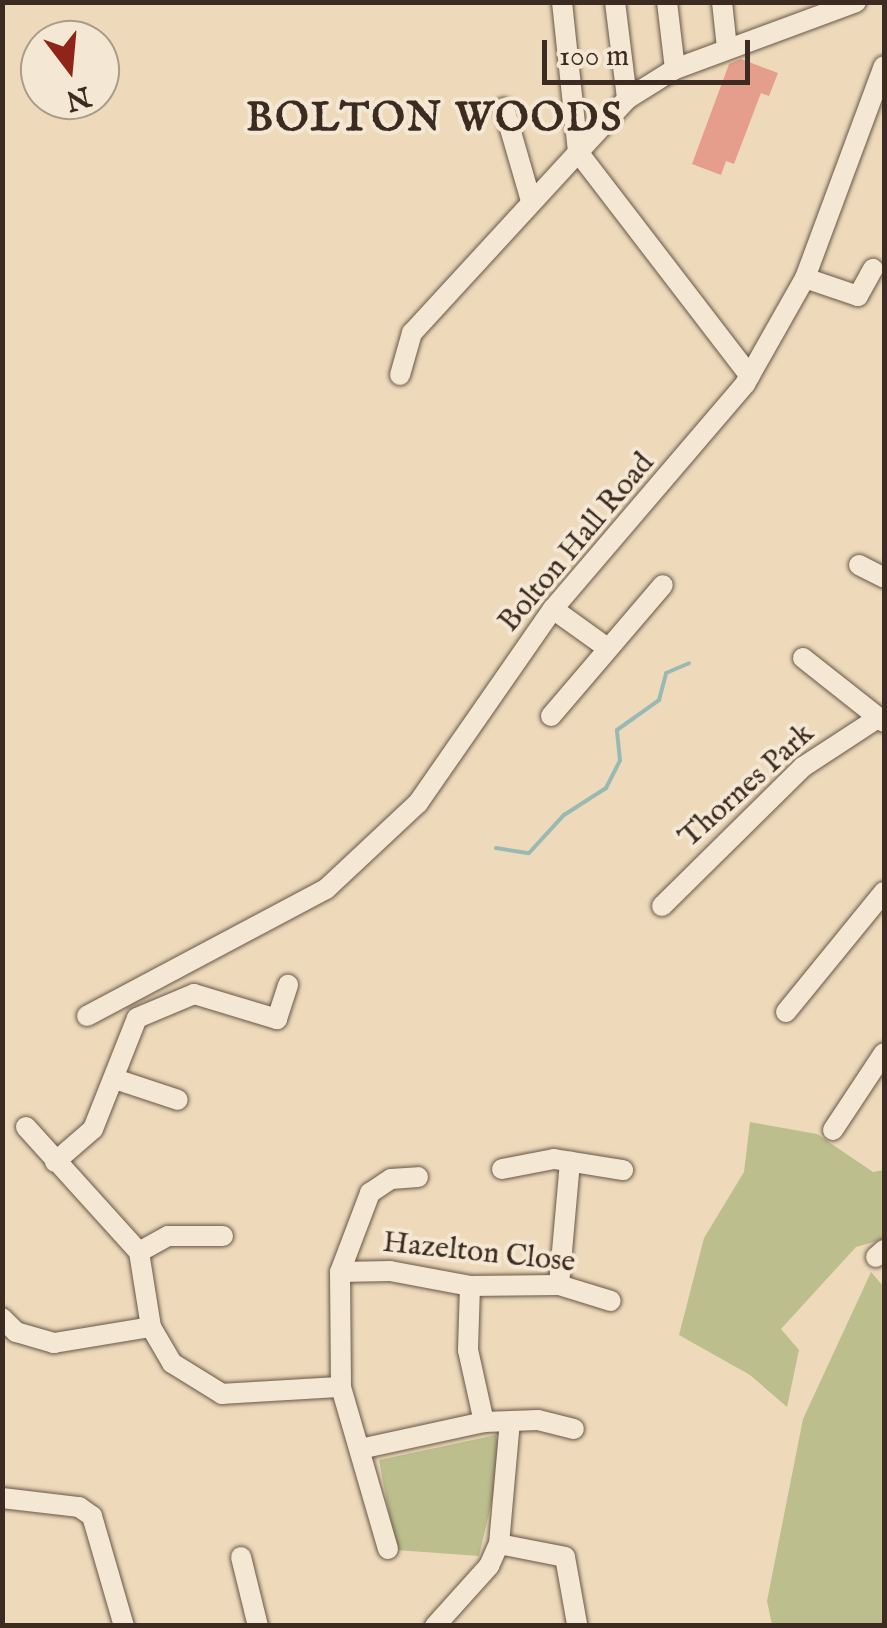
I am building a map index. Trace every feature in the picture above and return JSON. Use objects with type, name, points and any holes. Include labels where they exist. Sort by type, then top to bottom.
[{"type":"street","points":[[562,2],[578,152],[750,376]]},
{"type":"street","points":[[616,2],[627,99]]},
{"type":"street","points":[[667,2],[675,69]]},
{"type":"street","points":[[722,2],[728,48]]},
{"type":"street","points":[[400,374],[412,333],[627,99],[675,69],[829,7],[856,2]]},
{"type":"street","name":"Bolton Hall Road","points":[[87,1016],[326,888],[418,802],[553,609],[715,427],[750,376],[805,278],[884,66]]},
{"type":"street","points":[[504,108],[531,201]]},
{"type":"street","points":[[805,278],[858,296],[873,268]]},
{"type":"street","points":[[859,565],[884,578]]},
{"type":"street","points":[[552,716],[606,647],[663,585]]},
{"type":"street","points":[[553,609],[606,647]]},
{"type":"street","points":[[803,658],[881,720]]},
{"type":"street","name":"Thornes Park","points":[[662,906],[803,767],[881,720]]},
{"type":"street","points":[[786,1012],[884,892]]},
{"type":"street","points":[[55,1162],[92,1129],[115,1079],[125,1032],[162,1002],[194,994],[277,1020],[288,985]]},
{"type":"street","points":[[834,1130],[884,1054]]},
{"type":"street","points":[[115,1079],[178,1100]]},
{"type":"street","points":[[26,1127],[139,1252],[150,1326],[172,1363],[222,1394],[341,1387]]},
{"type":"street","points":[[559,1284],[570,1161]]},
{"type":"street","points":[[502,1169],[570,1161],[623,1170]]},
{"type":"street","points":[[388,1549],[341,1387],[340,1272],[370,1193],[391,1179],[418,1177]]},
{"type":"street","points":[[139,1252],[168,1236],[223,1236]]},
{"type":"street","name":"Hazelton Close","points":[[340,1272],[390,1271],[470,1286],[559,1284],[611,1301]]},
{"type":"street","points":[[470,1286],[468,1350],[484,1422]]},
{"type":"street","points":[[2,1318],[16,1332],[54,1343],[150,1326]]},
{"type":"street","points":[[360,1449],[484,1422],[510,1421],[574,1429]]},
{"type":"street","points":[[435,1626],[489,1566],[498,1544],[510,1421]]},
{"type":"street","points":[[2,1498],[80,1507],[92,1516],[124,1626]]},
{"type":"street","points":[[498,1544],[566,1556],[577,1624]]},
{"type":"street","points":[[241,1558],[258,1626]]},
{"type":"green space","points":[[750,1122],[817,1134],[873,1172],[884,1170],[884,1239],[856,1247],[781,1329],[799,1350],[787,1407],[750,1375],[679,1335],[704,1238],[744,1172]]},
{"type":"green space","points":[[871,1272],[884,1287],[884,1625],[772,1625],[767,1601],[803,1419]]},
{"type":"green space","points":[[496,1435],[501,1462],[479,1556],[396,1550],[379,1460]]},
{"type":"building","points":[[741,59],[778,73],[769,96],[761,93],[734,164],[726,161],[721,175],[692,164],[729,64]]},
{"type":"waterway","points":[[496,848],[529,853],[564,815],[606,788],[620,760],[617,730],[659,700],[666,673],[689,663]]},
{"type":"district","name":"BOLTON WOODS","points":[[435,120]]}]
